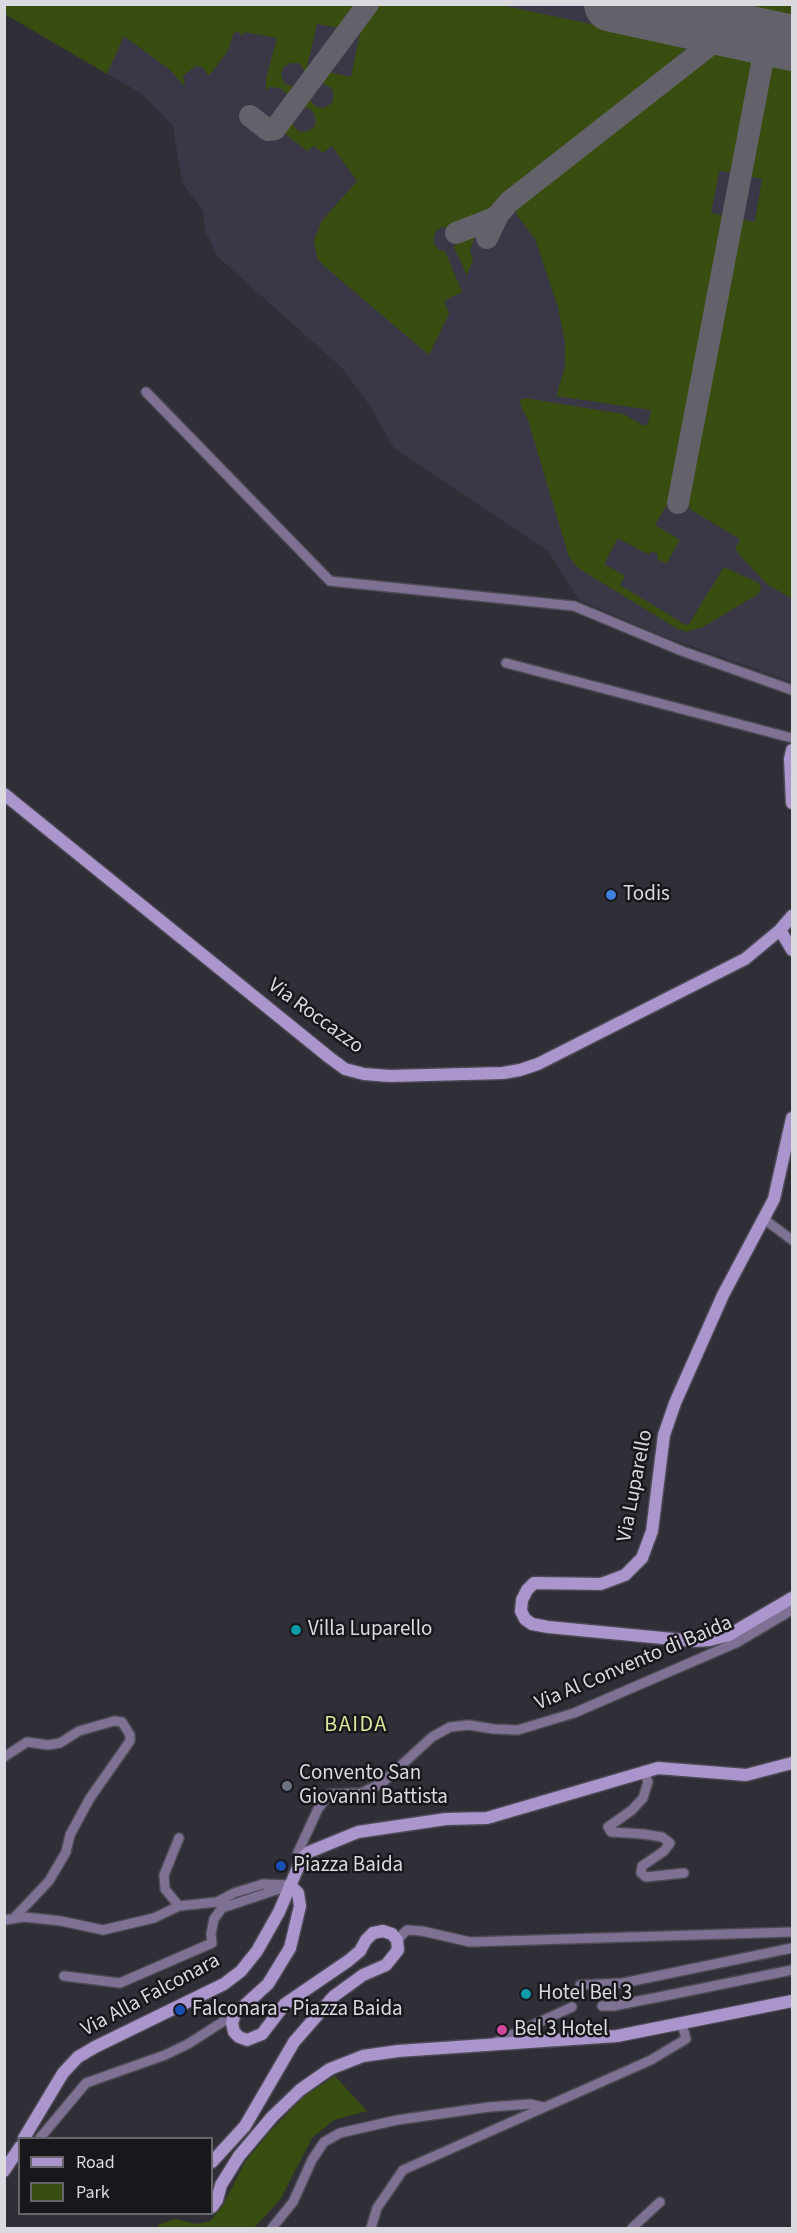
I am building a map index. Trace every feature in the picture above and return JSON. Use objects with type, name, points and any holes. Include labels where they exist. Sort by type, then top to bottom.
[{"type":"street","points":[[146,392],[330,581],[574,606],[682,651],[792,690]]},
{"type":"street","points":[[507,663],[792,738]]},
{"type":"street","points":[[792,750],[790,759],[792,803]]},
{"type":"street","name":"Via Roccazzo","points":[[4,794],[330,1058],[345,1069],[364,1074],[390,1076],[502,1073],[520,1070],[546,1060],[745,959],[780,930],[792,916]]},
{"type":"street","points":[[780,930],[792,950]]},
{"type":"street","name":"Via Luparello","points":[[792,1124],[774,1198],[723,1295],[675,1403],[664,1435],[652,1531],[642,1558],[625,1575],[601,1584],[534,1583],[522,1600],[521,1611],[525,1619],[532,1624],[548,1627],[694,1641],[729,1635],[792,1598]]},
{"type":"street","points":[[764,1219],[792,1240]]},
{"type":"street","name":"Via Al Convento di Baida","points":[[302,1858],[298,1852],[302,1842],[328,1794],[361,1793],[382,1783],[432,1737],[450,1727],[469,1725],[518,1730],[574,1713],[738,1642],[792,1610]]},
{"type":"street","points":[[4,1756],[27,1742],[48,1745],[60,1743],[79,1731],[114,1721],[122,1722],[130,1735],[130,1741],[90,1798],[70,1835],[66,1852],[49,1881],[9,1919]]},
{"type":"street","points":[[302,1858],[309,1852],[358,1832],[446,1819],[487,1818],[658,1768],[746,1775],[792,1763]]},
{"type":"street","points":[[645,1772],[648,1782],[643,1798],[632,1810],[608,1827],[611,1833],[662,1837],[670,1843],[664,1851],[642,1866],[642,1873],[646,1877],[684,1873]]},
{"type":"street","points":[[179,1838],[164,1875],[165,1889],[179,1906]]},
{"type":"street","name":"Via Alla Falconara","points":[[25,2137],[63,2073],[78,2057],[224,1984],[241,1971],[257,1951],[279,1912],[302,1858]]},
{"type":"street","points":[[9,1919],[24,1917],[103,1930],[154,1918],[179,1906],[217,1902],[234,1893],[263,1884],[290,1885],[298,1893],[300,1906],[290,1948],[268,1984],[235,2014],[188,2044],[165,2055],[86,2083],[42,2137]]},
{"type":"street","points":[[64,1976],[120,1983],[212,1943],[214,1919],[222,1908],[290,1885]]},
{"type":"street","points":[[397,1940],[407,1930],[422,1930],[470,1942],[792,1932]]},
{"type":"street","points":[[213,2161],[245,2126],[294,2042],[334,1996],[363,1976],[386,1965],[398,1950],[397,1940],[392,1934],[383,1931],[373,1933],[360,1951],[348,1961],[285,2004],[262,2034],[254,2039],[247,2040],[234,2032],[232,2023],[235,2014]]},
{"type":"street","points":[[580,1985],[623,1983],[792,1948]]},
{"type":"street","points":[[602,2006],[613,2006],[792,1970]]},
{"type":"street","points":[[213,2206],[221,2185],[239,2156],[272,2117],[300,2090],[330,2069],[363,2056],[398,2051],[617,2036],[792,2001]]},
{"type":"street","points":[[488,2045],[572,2007]]},
{"type":"street","points":[[371,2229],[377,2208],[403,2170],[651,2060],[686,2039],[682,2023]]},
{"type":"street","points":[[272,2229],[293,2202],[312,2160],[324,2142],[340,2133],[397,2120],[489,2107],[531,2104],[543,2107]]},
{"type":"street","points":[[11,2165],[18,2150]]},
{"type":"street","points":[[632,2229],[660,2202]]},
{"type":"shaded area","points":[[5,4],[792,5],[792,682],[660,635],[579,600],[548,551],[394,448],[368,403],[342,368],[218,257],[205,230],[203,211],[182,182],[173,126],[142,94],[5,14]]},
{"type":"green space","points":[[5,4],[358,5],[340,28],[317,24],[307,67],[310,68],[305,74],[298,63],[290,63],[283,68],[281,75],[284,83],[296,87],[288,99],[286,93],[280,88],[270,87],[266,92],[266,79],[277,38],[244,32],[243,36],[238,32],[234,33],[227,52],[209,76],[202,67],[196,66],[183,76],[185,87],[170,70],[124,36],[107,74],[5,14]]},
{"type":"green space","points":[[376,5],[500,5],[682,43],[687,48],[486,215],[452,229],[442,227],[436,231],[434,244],[439,250],[445,251],[462,292],[444,301],[449,314],[429,355],[317,258],[314,240],[321,222],[357,181],[332,146],[322,153],[314,146],[307,151],[283,132],[291,120],[295,128],[301,132],[314,127],[316,120],[313,112],[308,108],[300,108],[309,96],[317,107],[324,108],[332,103],[334,95],[331,88],[318,84],[327,72],[351,77],[360,33],[356,32]]},
{"type":"green space","points":[[728,5],[792,5],[792,18]]},
{"type":"green space","points":[[713,50],[751,58],[754,61],[754,69],[734,173],[719,171],[711,213],[721,215],[726,221],[675,491],[655,525],[680,540],[666,564],[657,559],[658,554],[651,551],[649,555],[618,538],[604,564],[625,576],[620,585],[686,625],[689,624],[724,567],[759,583],[761,589],[758,594],[703,627],[686,632],[578,568],[569,557],[520,400],[525,398],[623,414],[642,425],[647,425],[651,413],[650,410],[556,396],[565,367],[565,343],[558,307],[535,239],[517,215],[515,206],[703,53]]},
{"type":"green space","points":[[770,64],[792,67],[792,599],[767,584],[747,563],[735,549],[740,539],[691,510],[686,499],[738,224],[743,220],[755,222],[762,179],[747,176],[768,68]]},
{"type":"green space","points":[[476,233],[470,251],[473,259],[467,276],[454,247],[458,241]]},
{"type":"green space","points":[[335,2076],[367,2111],[334,2120],[312,2138],[280,2200],[254,2228],[155,2228],[175,2219],[197,2224],[210,2221],[222,2207],[245,2162],[267,2135],[304,2096]]},
{"type":"taxiway","points":[[250,116],[268,130],[275,129],[368,4]]},
{"type":"taxiway","points":[[487,238],[498,215],[509,202],[729,30]]},
{"type":"taxiway","points":[[678,503],[767,38]]},
{"type":"taxiway","points":[[456,233],[498,215]]},
{"type":"runway","points":[[612,4],[792,43]]},
{"type":"place","name":"Todis","points":[[611,895]]},
{"type":"place","name":"Villa Luparello","points":[[296,1630]]},
{"type":"place","name":"Convento San Giovanni Battista","points":[[287,1786]]},
{"type":"place","name":"Piazza Baida","points":[[281,1866]]},
{"type":"place","name":"Hotel Bel 3","points":[[526,1994]]},
{"type":"place","name":"Falconara - Piazza Baida","points":[[180,2010]]},
{"type":"place","name":"Bel 3 Hotel","points":[[502,2030]]},
{"type":"district","name":"BAIDA","points":[[356,1726]]}]
